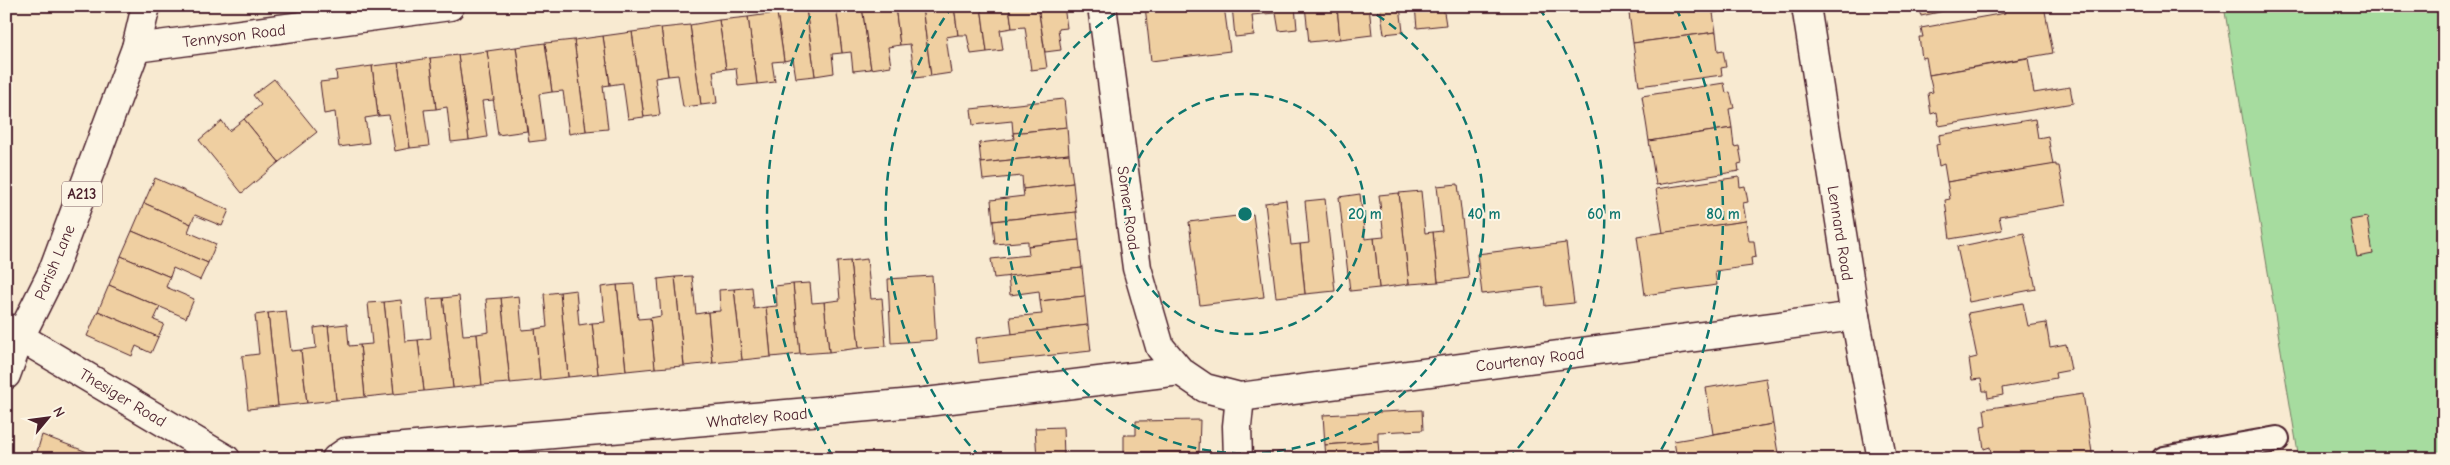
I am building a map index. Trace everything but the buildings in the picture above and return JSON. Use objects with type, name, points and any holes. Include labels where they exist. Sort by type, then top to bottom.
[{"type":"street","name":"Parish Lane","points":[[6,375],[13,332],[52,273],[136,48],[146,6]]},
{"type":"street","name":"Tennyson Road","points":[[136,48],[450,6]]},
{"type":"street","name":"Somer Road","points":[[1102,6],[1137,268],[1160,347],[1180,370],[1205,388]]},
{"type":"street","name":"Lennard Road","points":[[1806,6],[1855,316],[1882,459]]},
{"type":"street","name":"Courtenay Road","points":[[1205,388],[1240,397],[1855,316]]},
{"type":"street","name":"Thesiger Road","points":[[13,332],[226,459]]},
{"type":"street","name":"Whateley Road","points":[[336,459],[346,452],[926,402],[1180,370]]},
{"type":"street","points":[[1238,459],[1237,426],[1240,397]]},
{"type":"lane","points":[[2164,459],[2277,439]]},
{"type":"green space","points":[[2224,6],[2444,6],[2444,459],[2299,459]]}]
